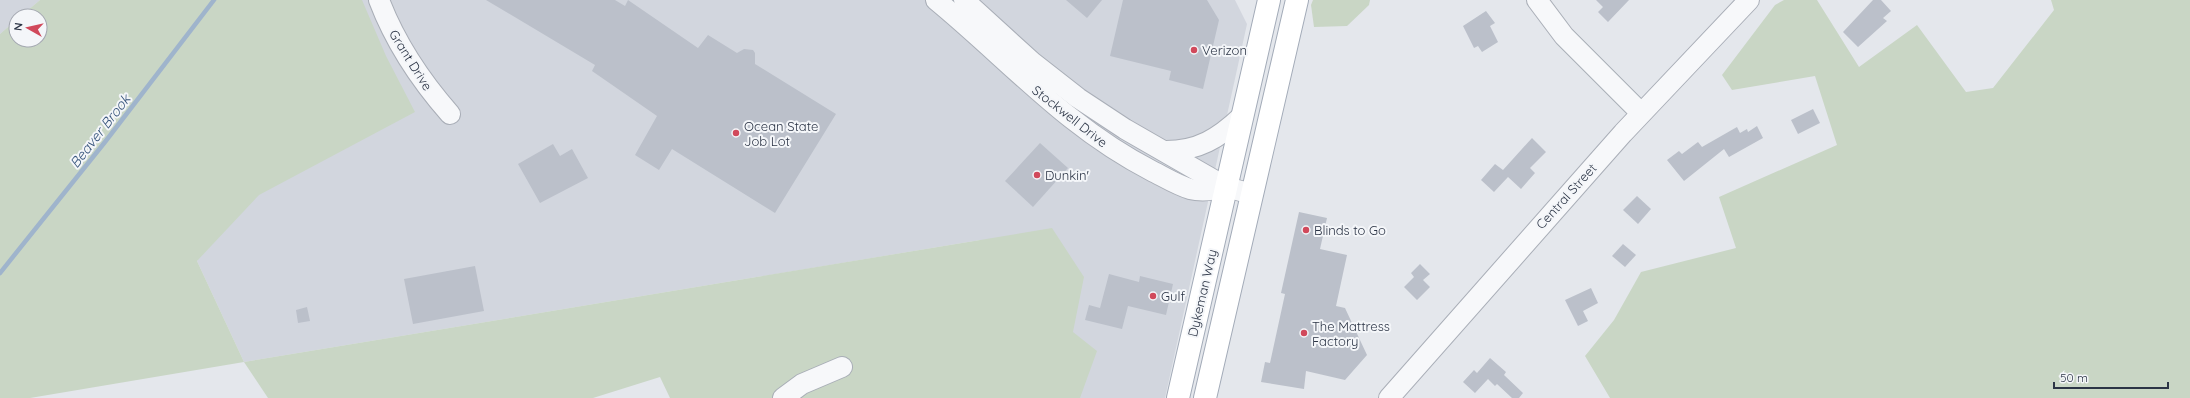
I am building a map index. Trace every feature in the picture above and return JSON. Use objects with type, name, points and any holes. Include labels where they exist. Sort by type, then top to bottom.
[{"type":"main road","name":"Dykeman Way","points":[[1178,398],[1241,117],[1269,0]]},
{"type":"main road","name":"Dykeman Way","points":[[1205,398],[1297,0]]},
{"type":"street","name":"Grant Drive","points":[[379,0],[387,20],[426,88],[450,114]]},
{"type":"street","name":"Stockwell Drive","points":[[936,0],[1023,78],[1096,139],[1138,164],[1190,189],[1210,190],[1226,187]]},
{"type":"street","name":"Stockwell Drive","points":[[964,0],[1032,62],[1078,98],[1125,129],[1166,151],[1226,187],[1252,194]]},
{"type":"street","points":[[1537,0],[1564,36],[1641,113]]},
{"type":"street","name":"Central Street","points":[[1389,398],[1507,262],[1641,113],[1749,0]]},
{"type":"street","points":[[1166,151],[1184,150],[1204,145],[1222,134],[1241,117]]},
{"type":"street","points":[[783,398],[802,384],[842,367]]},
{"type":"shaded area","points":[[0,0],[40,0],[30,8],[8,8],[8,27],[0,34]]},
{"type":"shaded area","points":[[332,0],[1235,0],[1247,24],[1165,398],[1065,398],[980,240],[244,362],[197,261]]},
{"type":"green space","points":[[40,0],[362,0],[386,56],[415,112],[259,195],[197,261],[244,362],[30,398],[0,398],[0,34],[8,27],[8,48],[48,48],[48,8],[30,8]]},
{"type":"green space","points":[[1313,0],[1370,0],[1369,5],[1347,26],[1314,27],[1311,5]]},
{"type":"green space","points":[[1784,0],[1817,0],[1859,67],[1917,25],[1966,92],[1993,88],[2054,10],[2051,0],[2190,0],[2190,398],[1610,398],[1585,356],[1614,320],[1641,272],[1736,248],[1719,197],[1837,145],[1815,76],[1732,90],[1722,75],[1775,5]]},
{"type":"green space","points":[[1052,228],[1084,277],[1073,332],[1097,351],[1080,398],[670,398],[660,377],[593,398],[268,398],[244,362]]},
{"type":"building","name":"Ocean State Job Lot","points":[[486,0],[615,0],[625,6],[628,0],[698,48],[708,35],[737,53],[744,49],[753,50],[755,53],[755,64],[836,114],[775,213],[672,149],[659,170],[635,155],[657,116],[592,71],[595,65]]},
{"type":"building","points":[[1066,0],[1102,0],[1087,18]]},
{"type":"building","points":[[1123,0],[1207,0],[1219,20],[1203,89],[1169,80],[1171,71],[1110,56]]},
{"type":"building","points":[[1596,0],[1629,0],[1608,22],[1598,12],[1603,7]]},
{"type":"building","points":[[1873,0],[1881,0],[1891,11],[1883,18],[1887,21],[1858,47],[1843,32]]},
{"type":"building","points":[[1486,11],[1495,23],[1490,26],[1498,42],[1482,52],[1478,46],[1474,48],[1463,26]]},
{"type":"building","points":[[1813,109],[1820,123],[1798,134],[1791,120]]},
{"type":"building","points":[[1757,126],[1763,138],[1729,157],[1724,149],[1684,181],[1667,160],[1679,151],[1682,154],[1698,142],[1702,147],[1737,127],[1740,133],[1747,129],[1748,132]]},
{"type":"building","points":[[1532,138],[1546,152],[1530,168],[1535,173],[1521,189],[1508,177],[1494,192],[1481,180],[1495,164],[1503,170]]},
{"type":"building","name":"Dunkin'","points":[[1040,143],[1068,168],[1033,207],[1005,181]]},
{"type":"building","points":[[553,144],[560,156],[572,149],[588,178],[540,203],[518,164]]},
{"type":"building","points":[[1637,196],[1651,209],[1638,224],[1623,210]]},
{"type":"building","points":[[1299,212],[1327,218],[1320,249],[1347,255],[1336,306],[1345,308],[1367,355],[1345,380],[1306,371],[1304,389],[1261,382],[1265,362],[1270,363],[1285,294],[1281,293]]},
{"type":"building","points":[[1623,244],[1636,255],[1625,267],[1612,256]]},
{"type":"building","points":[[1420,264],[1430,274],[1423,280],[1430,287],[1417,300],[1404,287],[1414,277],[1411,273]]},
{"type":"building","points":[[475,266],[484,311],[413,324],[404,279]]},
{"type":"building","points":[[1109,274],[1139,282],[1140,276],[1173,284],[1166,315],[1128,306],[1122,329],[1085,320],[1089,305],[1100,308]]},
{"type":"building","points":[[1591,288],[1598,303],[1583,311],[1588,321],[1578,326],[1565,300]]},
{"type":"building","points":[[307,307],[310,321],[298,323],[296,310]]},
{"type":"building","points":[[1490,358],[1506,372],[1504,375],[1523,393],[1519,398],[1512,398],[1497,384],[1495,386],[1488,379],[1475,393],[1463,382],[1474,370],[1477,373]]},
{"type":"waterway","name":"Beaver Brook","points":[[0,273],[105,142],[214,0]]},
{"type":"place","name":"Verizon","points":[[1194,50]]},
{"type":"place","name":"Ocean State Job Lot","points":[[736,133]]},
{"type":"place","name":"Dunkin'","points":[[1037,175]]},
{"type":"place","name":"Blinds to Go","points":[[1306,230]]},
{"type":"place","name":"Gulf","points":[[1153,296]]},
{"type":"place","name":"The Mattress Factory","points":[[1304,333]]}]
